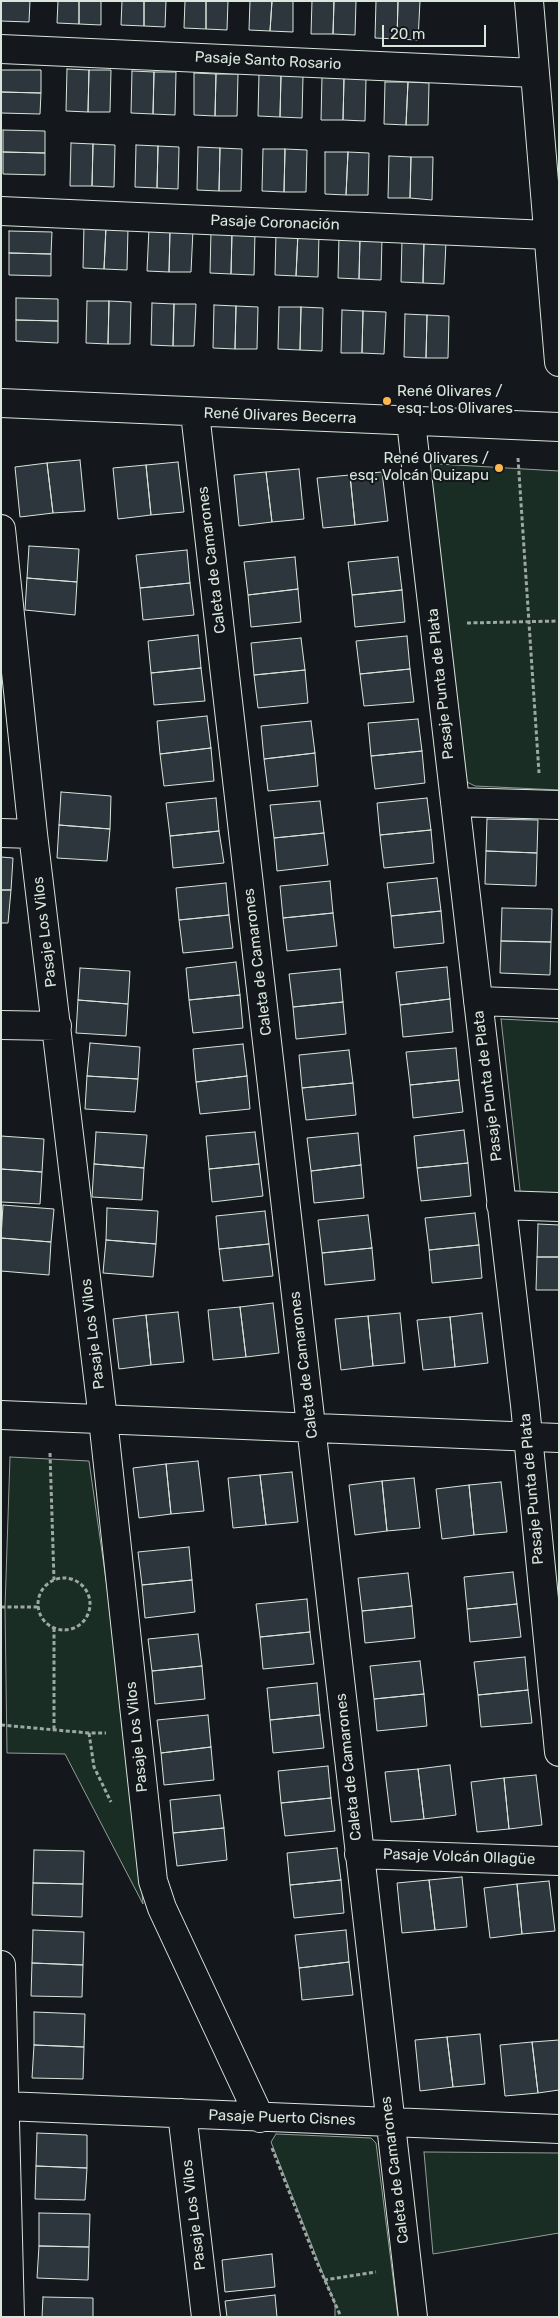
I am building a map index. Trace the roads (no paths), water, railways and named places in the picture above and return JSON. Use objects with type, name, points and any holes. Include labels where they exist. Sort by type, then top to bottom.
[{"type":"street","points":[[529,1],[559,362]]},
{"type":"street","name":"Pasaje Santo Rosario","points":[[1,50],[535,73]]},
{"type":"street","name":"Pasaje Coronación","points":[[1,211],[548,235]]},
{"type":"street","name":"René Olivares Becerra","points":[[1,403],[195,413],[559,427]]},
{"type":"street","name":"Caleta de Camarones","points":[[195,413],[413,2317]]},
{"type":"street","name":"Pasaje Punta de Plata","points":[[411,422],[554,1665],[559,1752]]},
{"type":"street","name":"Pasaje Los Vilos","points":[[1,529],[7,631],[103,1419],[153,1880],[162,1908],[260,2118]]},
{"type":"street","points":[[455,802],[550,804]]},
{"type":"street","points":[[1,833],[33,834]]},
{"type":"street","points":[[478,1001],[559,1004]]},
{"type":"street","points":[[1,1025],[56,1026]]},
{"type":"street","points":[[501,1205],[559,1207]]},
{"type":"street","points":[[1,1415],[559,1438]]},
{"type":"street","name":"Pasaje Volcán Ollagüe","points":[[359,1854],[559,1861]]},
{"type":"street","points":[[1,1965],[5,2106],[5,2246],[10,2317]]},
{"type":"street","name":"Pasaje Puerto Cisnes","points":[[5,2106],[559,2129]]},
{"type":"street","name":"Pasaje Los Vilos","points":[[182,2113],[206,2317]]},
{"type":"place","name":"René Olivares / esq. Los Olivares","points":[[387,401]]},
{"type":"place","name":"René Olivares / esq. Volcán Quizapu","points":[[499,468]]}]
